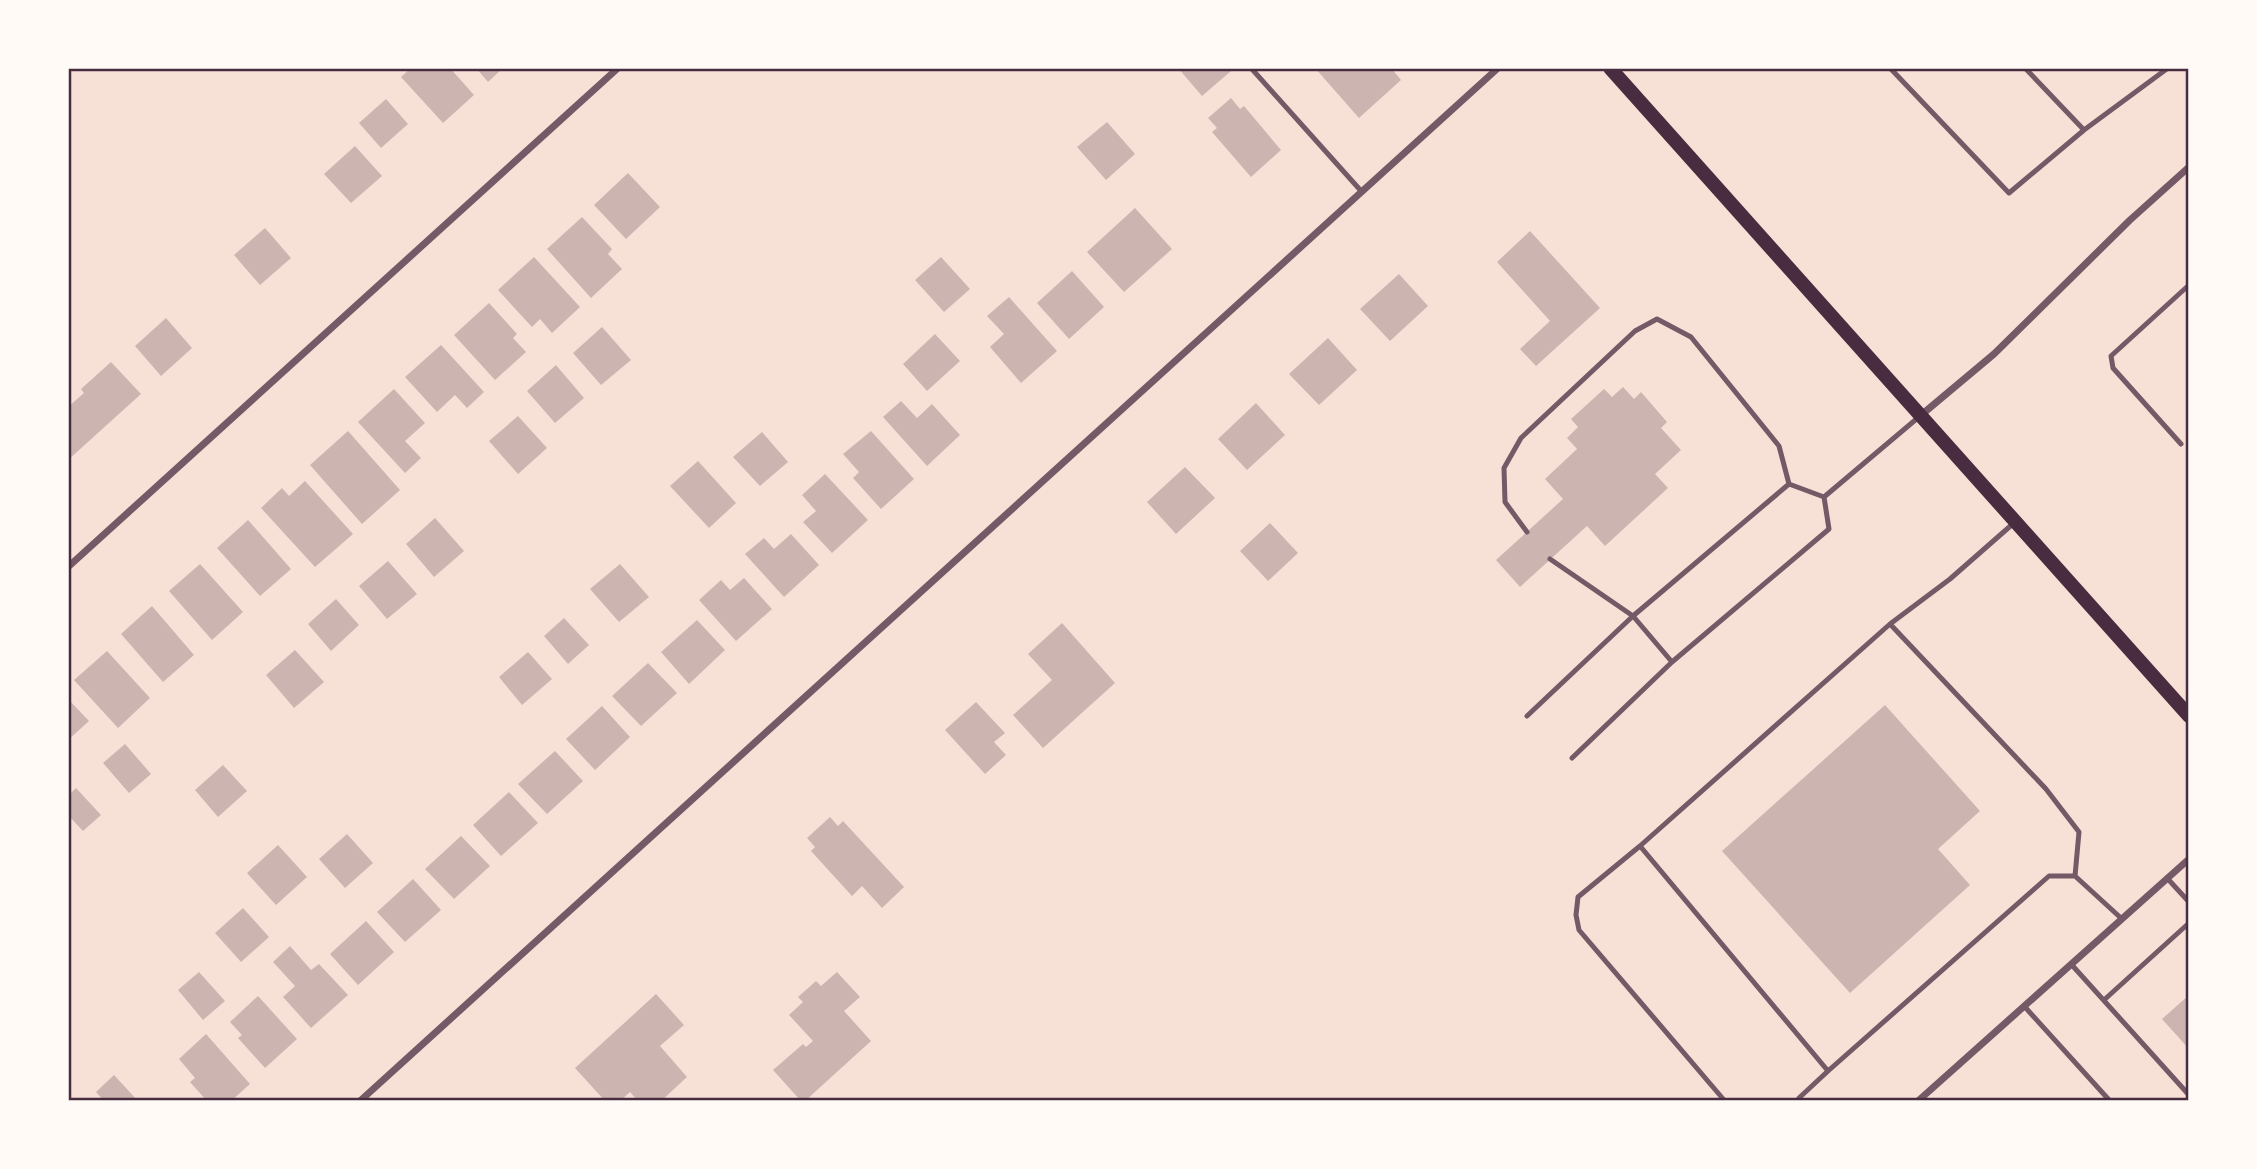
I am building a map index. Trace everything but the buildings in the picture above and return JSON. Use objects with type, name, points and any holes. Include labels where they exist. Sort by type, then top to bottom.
[{"type":"main road","points":[[1609,68],[2189,716]]},
{"type":"street","points":[[68,567],[618,68]]},
{"type":"street","points":[[360,1101],[1498,68]]},
{"type":"street","points":[[1920,416],[1994,354],[2130,220],[2189,167]]},
{"type":"street","points":[[1918,1101],[2189,859]]},
{"type":"lane","points":[[1251,68],[1362,191]]},
{"type":"lane","points":[[1890,68],[2009,193],[2084,130],[2168,68]]},
{"type":"lane","points":[[2025,68],[2084,130]]},
{"type":"lane","points":[[2181,444],[2113,368],[2111,356],[2189,285]]},
{"type":"lane","points":[[1527,532],[1505,502],[1504,468],[1521,438],[1635,331],[1657,319],[1691,337],[1779,446],[1789,484]]},
{"type":"lane","points":[[1824,497],[1920,416]]},
{"type":"lane","points":[[1789,484],[1824,497]]},
{"type":"lane","points":[[1527,716],[1633,616],[1789,484]]},
{"type":"lane","points":[[1572,758],[1672,662],[1829,529],[1824,497]]},
{"type":"lane","points":[[1727,1101],[1579,930],[1576,915],[1578,897],[1640,846],[1890,624],[1950,579],[2015,522]]},
{"type":"lane","points":[[1550,559],[1633,616],[1672,662]]},
{"type":"lane","points":[[1890,624],[2046,789],[2079,832],[2075,876]]},
{"type":"lane","points":[[1640,846],[1828,1071]]},
{"type":"lane","points":[[1798,1100],[2049,876],[2075,876],[2122,919]]},
{"type":"lane","points":[[2167,878],[2189,902]]},
{"type":"lane","points":[[2104,1000],[2189,923]]},
{"type":"lane","points":[[2071,964],[2189,1095]]},
{"type":"lane","points":[[2024,1006],[2110,1101]]}]
